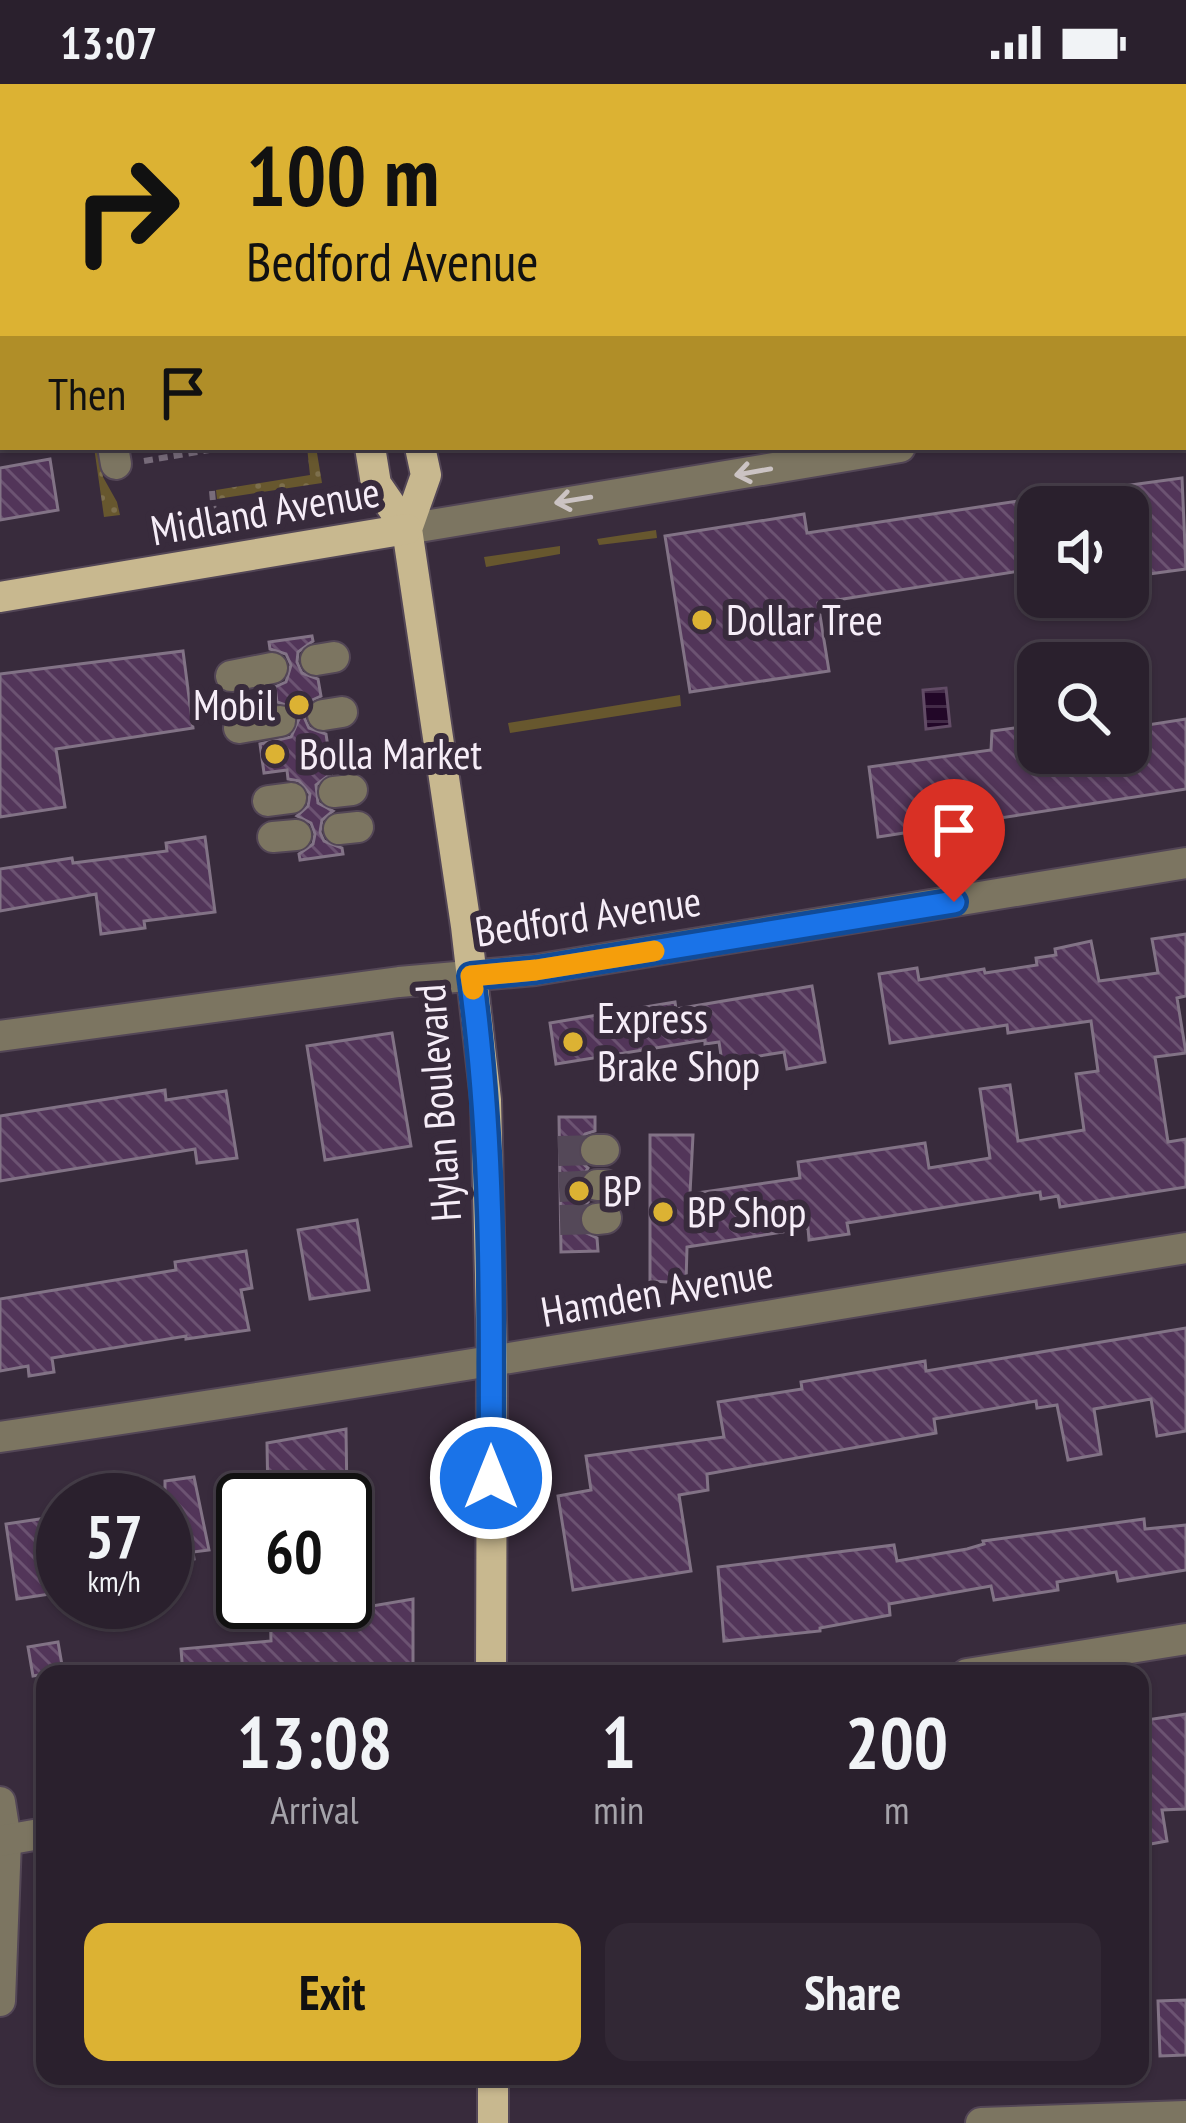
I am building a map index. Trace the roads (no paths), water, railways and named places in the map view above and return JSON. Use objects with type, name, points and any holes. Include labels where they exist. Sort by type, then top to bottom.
[{"type":"main road","name":"Hylan Boulevard","points":[[370,450],[376,484],[407,529],[486,1100],[492,1362],[491,1665]]},
{"type":"main road","name":"Hylan Boulevard","points":[[407,529],[426,475],[421,450]]},
{"type":"main road","name":"Midland Avenue","points":[[0,597],[407,529]]},
{"type":"main road","points":[[493,2085],[493,2123]]},
{"type":"street","name":"Midland Avenue","points":[[407,529],[882,450]]},
{"type":"street","points":[[231,676],[272,668]]},
{"type":"street","points":[[239,728],[280,721]]},
{"type":"street","name":"Bedford Avenue","points":[[0,1036],[399,982],[559,967],[1186,863]]},
{"type":"street","name":"Hamden Avenue","points":[[0,1437],[1186,1248]]},
{"type":"street","points":[[1024,1665],[1186,1639]]},
{"type":"street","points":[[0,1802],[0,2001]]},
{"type":"street","points":[[3,1840],[36,1834]]},
{"type":"street","points":[[980,2123],[1186,2116]]},
{"type":"tunnel","points":[[558,1151],[596,1150]]},
{"type":"tunnel","points":[[559,1187],[597,1185]]},
{"type":"tunnel","points":[[560,1220],[597,1219]]},
{"type":"place","name":"Dollar Tree","points":[[702,620]]},
{"type":"place","name":"Mobil","points":[[299,705]]},
{"type":"place","name":"Bolla Market","points":[[275,754]]},
{"type":"place","name":"Express Brake Shop","points":[[573,1042]]},
{"type":"place","name":"BP","points":[[579,1191]]},
{"type":"place","name":"BP Shop","points":[[663,1212]]}]
